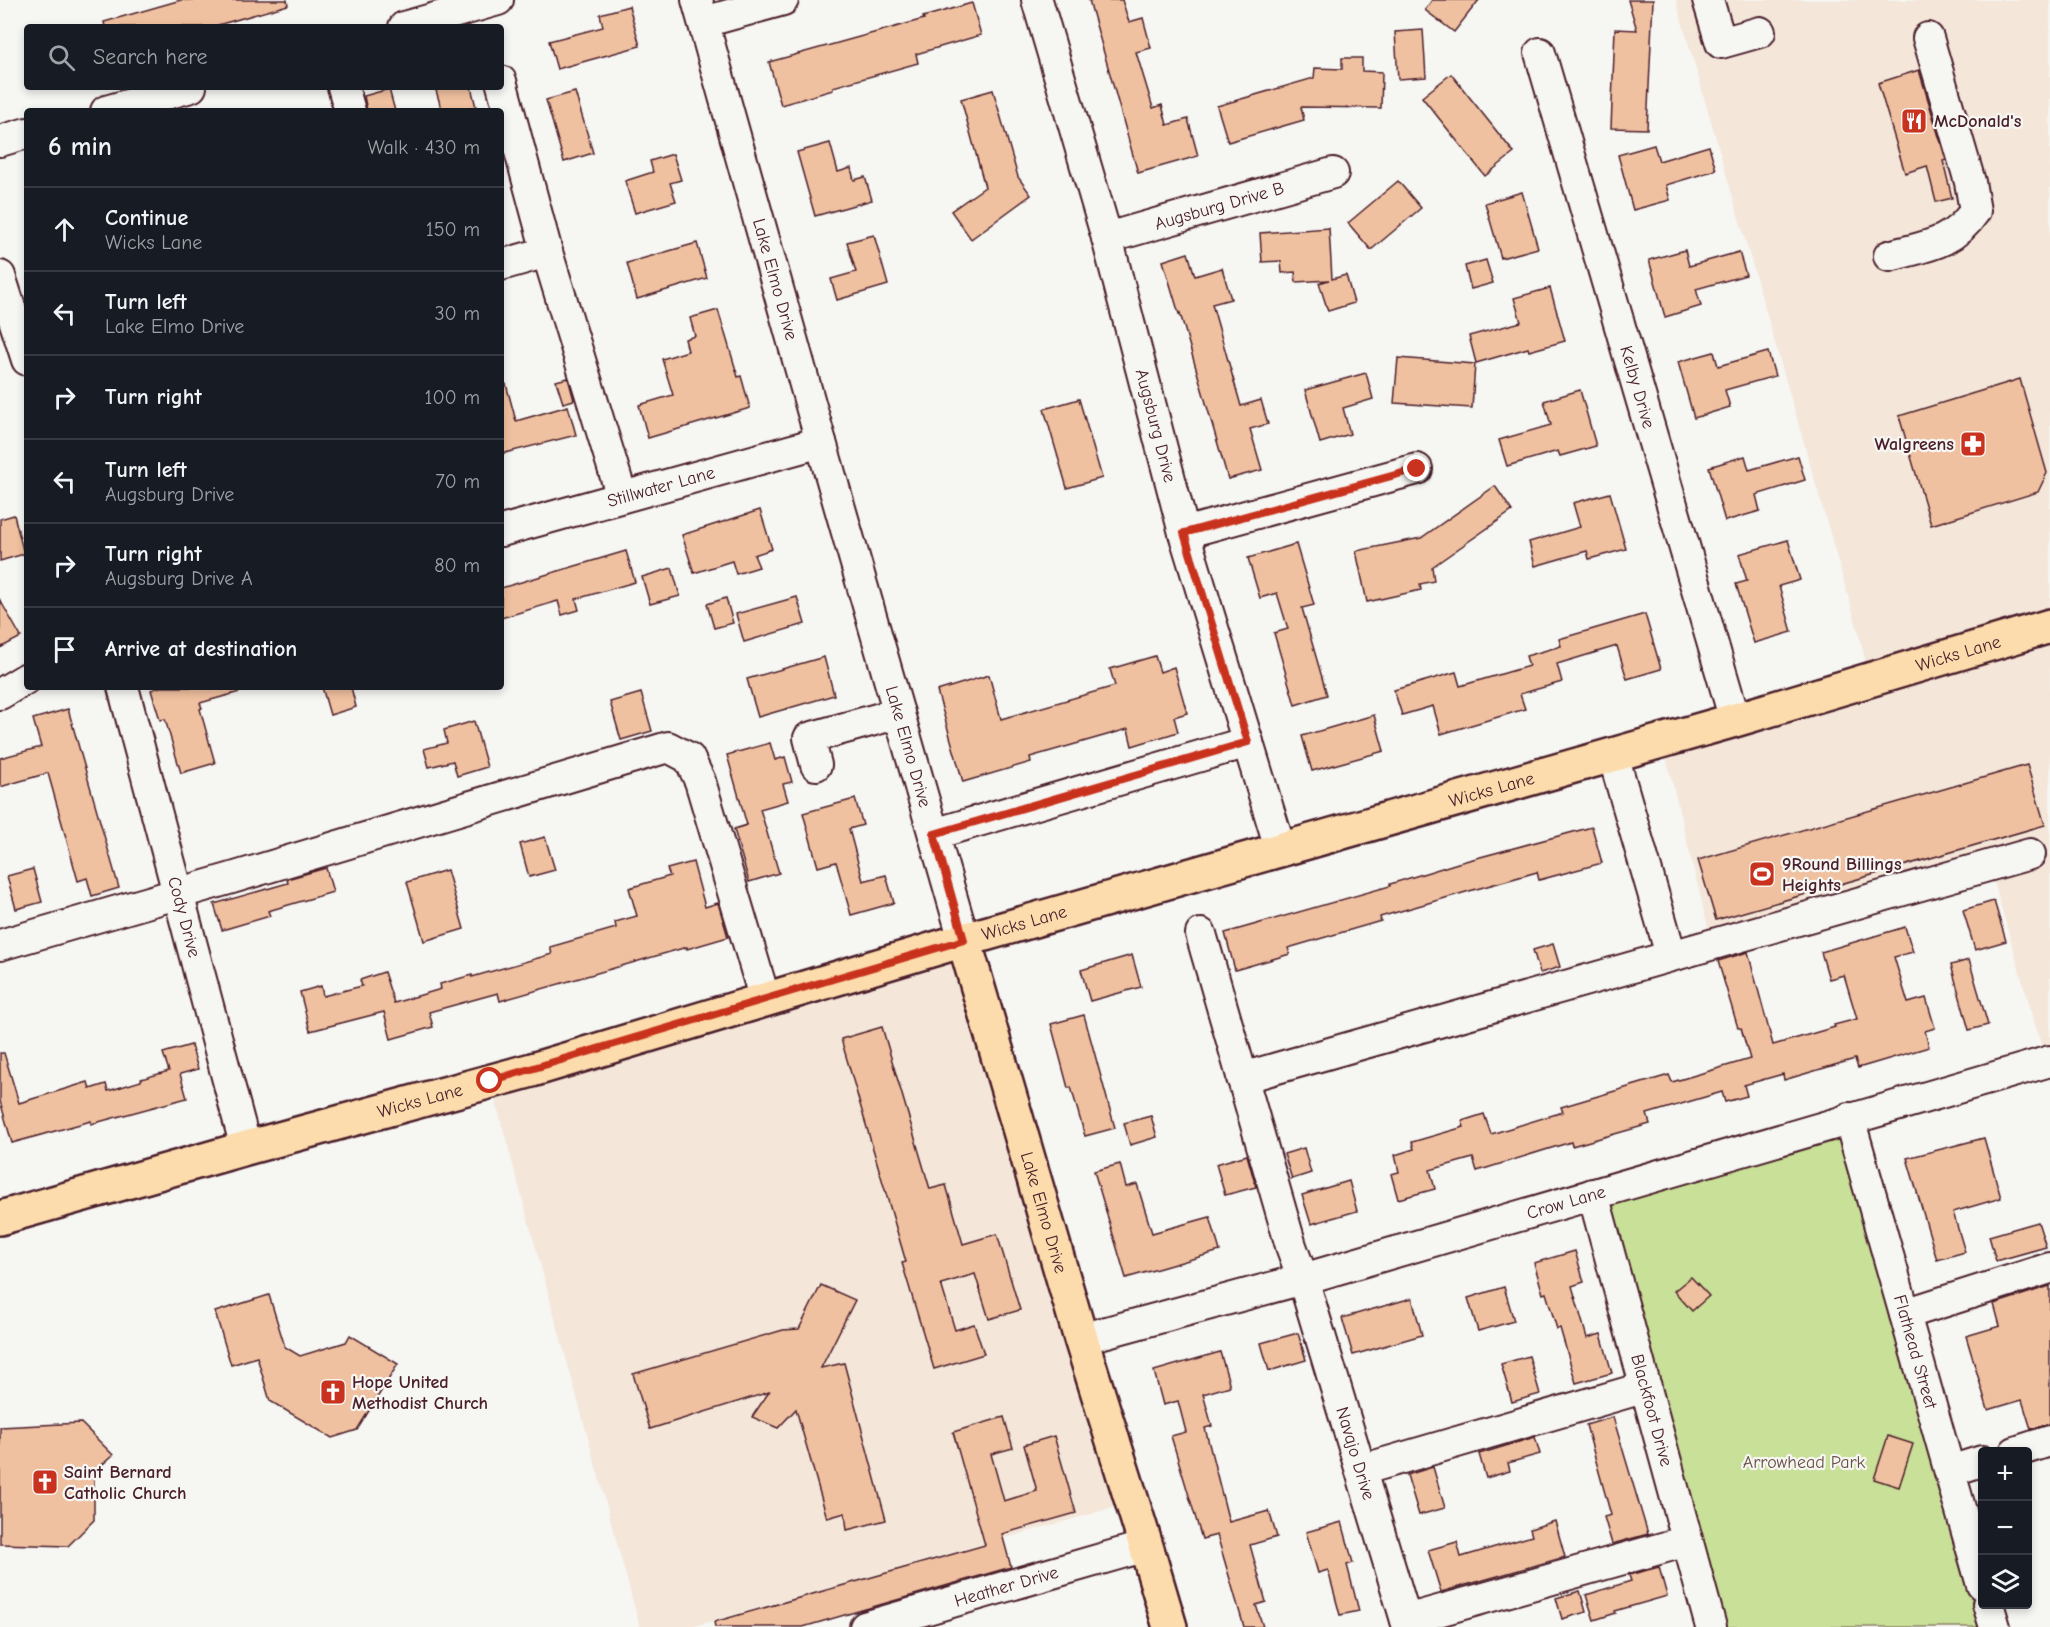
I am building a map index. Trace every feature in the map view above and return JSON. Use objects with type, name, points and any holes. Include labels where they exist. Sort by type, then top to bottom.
[{"type":"main road","name":"Wicks Lane","points":[[0,1218],[532,1070],[964,940],[1735,720],[2050,626]]},
{"type":"main road","name":"Lake Elmo Drive","points":[[964,940],[1081,1339],[1170,1627]]},
{"type":"street","points":[[700,11],[783,0]]},
{"type":"street","name":"Augsburg Drive","points":[[1037,0],[1107,238],[1184,533],[1281,851]]},
{"type":"street","points":[[1708,0],[1721,43],[1760,32]]},
{"type":"street","points":[[417,24],[486,8]]},
{"type":"street","name":"Lake Elmo Drive","points":[[700,11],[964,940]]},
{"type":"street","points":[[1889,256],[1946,240],[1965,226],[1975,211],[1970,182],[1928,38]]},
{"type":"street","name":"Kelby Drive","points":[[1540,53],[1735,720]]},
{"type":"street","points":[[117,108],[180,90]]},
{"type":"street","points":[[344,90],[349,108]]},
{"type":"street","points":[[503,90],[547,252],[622,497]]},
{"type":"street","points":[[0,141],[24,134]]},
{"type":"street","name":"Augsburg Drive B","points":[[1107,238],[1333,173]]},
{"type":"street","points":[[504,264],[547,252]]},
{"type":"street","points":[[0,276],[24,351]]},
{"type":"street","name":"Stillwater Lane","points":[[504,530],[821,442]]},
{"type":"street","points":[[1184,533],[1417,469]]},
{"type":"street","points":[[0,694],[24,680]]},
{"type":"street","name":"Cody Drive","points":[[124,690],[246,1148]]},
{"type":"street","points":[[816,765],[809,738],[899,713]]},
{"type":"street","points":[[934,834],[1248,742]]},
{"type":"street","points":[[0,945],[668,747],[689,758],[700,781],[765,1000]]},
{"type":"street","points":[[1613,755],[1671,955]]},
{"type":"street","points":[[1242,1078],[2030,854]]},
{"type":"street","name":"Navajo Drive","points":[[1201,934],[1291,1246],[1304,1279],[1407,1624]]},
{"type":"street","name":"Crow Lane","points":[[1081,1339],[1304,1279],[2050,1061]]},
{"type":"street","name":"Flathead Street","points":[[1849,1118],[1978,1567]]},
{"type":"street","name":"Blackfoot Drive","points":[[1593,1194],[1711,1627]]},
{"type":"street","points":[[1905,1314],[2050,1268]]},
{"type":"street","points":[[1361,1470],[1646,1387]]},
{"type":"street","points":[[2031,1447],[2050,1441]]},
{"type":"street","points":[[1950,1471],[1978,1463]]},
{"type":"street","points":[[1407,1624],[1688,1541]]},
{"type":"street","name":"Heather Drive","points":[[865,1627],[1146,1546]]},
{"type":"street","points":[[1989,1609],[1995,1627]]},
{"type":"shaded area","points":[[1676,0],[2050,0],[2050,1061],[2046,1062],[1992,875],[1715,955],[1662,741],[1870,679]]},
{"type":"shaded area","points":[[964,940],[1133,1502],[691,1627],[640,1627],[490,1081]]},
{"type":"green space","name":"Arrowhead Park","points":[[1851,1127],[1978,1597],[1978,1609],[1981,1609],[1986,1627],[1716,1627],[1604,1201]]},
{"type":"building","points":[[181,0],[287,0],[288,5],[222,24],[104,24],[104,22]]},
{"type":"building","points":[[1089,0],[1122,0],[1129,22],[1143,18],[1151,48],[1136,52],[1153,108],[1162,105],[1167,125],[1188,119],[1198,156],[1138,173]]},
{"type":"building","points":[[1432,0],[1479,0],[1454,32],[1425,10]]},
{"type":"building","points":[[1628,0],[1653,0],[1647,129],[1611,128],[1615,29],[1637,30]]},
{"type":"building","points":[[972,3],[981,35],[916,54],[918,63],[833,87],[833,90],[781,105],[769,62],[924,19],[923,17]]},
{"type":"building","points":[[629,6],[640,46],[557,69],[549,41],[603,27],[600,14]]},
{"type":"building","points":[[1423,30],[1426,77],[1398,79],[1395,32]]},
{"type":"building","points":[[1342,58],[1362,58],[1362,71],[1382,72],[1381,108],[1301,107],[1304,120],[1228,142],[1217,106],[1314,78],[1315,68],[1342,69]]},
{"type":"building","name":"McDonald's","points":[[1919,70],[1946,160],[1943,161],[1952,198],[1936,202],[1927,166],[1905,173],[1878,83]]},
{"type":"building","points":[[1451,74],[1514,153],[1485,176],[1422,97]]},
{"type":"building","points":[[389,90],[394,108],[366,108],[364,96]]},
{"type":"building","points":[[436,90],[472,90],[476,107],[441,108]]},
{"type":"building","points":[[993,90],[1018,177],[1031,195],[971,239],[951,211],[985,187],[961,99]]},
{"type":"building","points":[[575,92],[593,153],[564,162],[546,100]]},
{"type":"building","points":[[830,143],[838,172],[851,168],[854,180],[865,177],[872,200],[815,216],[797,152]]},
{"type":"building","points":[[1654,145],[1659,161],[1709,146],[1716,170],[1666,185],[1670,200],[1633,210],[1618,155]]},
{"type":"building","points":[[673,154],[681,180],[670,183],[676,201],[635,213],[625,181],[653,172],[650,161]]},
{"type":"building","points":[[1398,181],[1421,208],[1371,250],[1348,223]]},
{"type":"building","points":[[1522,192],[1538,248],[1501,258],[1485,203]]},
{"type":"building","points":[[1329,228],[1332,279],[1346,275],[1354,303],[1328,311],[1319,283],[1329,280],[1296,282],[1295,272],[1282,273],[1281,261],[1262,262],[1260,233]]},
{"type":"building","points":[[874,235],[888,285],[837,300],[831,279],[856,272],[847,242]]},
{"type":"building","points":[[697,243],[707,278],[637,299],[627,263]]},
{"type":"building","points":[[1685,250],[1689,266],[1739,252],[1746,275],[1696,289],[1701,306],[1665,317],[1649,260]]},
{"type":"building","points":[[1188,253],[1195,276],[1222,268],[1231,299],[1212,304],[1241,406],[1261,400],[1268,424],[1250,429],[1262,470],[1228,479],[1163,261]]},
{"type":"building","points":[[1486,260],[1493,283],[1471,289],[1465,266]]},
{"type":"building","points":[[1550,288],[1565,341],[1529,351],[1528,348],[1476,363],[1469,336],[1521,322],[1514,298]]},
{"type":"building","points":[[718,310],[750,408],[648,438],[639,405],[673,395],[662,359],[688,351],[685,339],[695,336],[690,318]]},
{"type":"building","points":[[1714,352],[1718,366],[1768,352],[1775,376],[1725,390],[1730,407],[1694,418],[1678,362]]},
{"type":"building","points":[[1398,358],[1475,364],[1472,408],[1394,403]]},
{"type":"building","points":[[1366,373],[1373,399],[1343,408],[1350,434],[1320,443],[1305,390]]},
{"type":"building","points":[[568,378],[574,400],[563,403],[556,381]]},
{"type":"building","name":"Walgreens","points":[[2020,379],[2047,473],[2038,492],[1931,525],[1899,416]]},
{"type":"building","points":[[504,384],[506,384],[516,421],[568,406],[576,435],[504,453]]},
{"type":"building","points":[[1580,390],[1596,446],[1560,456],[1558,451],[1507,466],[1499,440],[1551,425],[1544,401]]},
{"type":"building","points":[[1079,399],[1102,478],[1067,488],[1044,409]]},
{"type":"building","points":[[1745,456],[1749,470],[1798,456],[1805,480],[1756,495],[1760,511],[1725,521],[1709,467]]},
{"type":"building","points":[[1495,486],[1512,511],[1432,567],[1434,581],[1420,584],[1421,590],[1367,602],[1356,551],[1421,538]]},
{"type":"building","points":[[1610,493],[1626,549],[1589,559],[1587,551],[1535,566],[1529,542],[1580,527],[1573,503]]},
{"type":"building","points":[[760,510],[772,549],[754,555],[759,567],[736,574],[732,561],[694,573],[682,535]]},
{"type":"building","points":[[14,515],[24,554],[0,561],[0,519]]},
{"type":"building","points":[[1788,540],[1800,580],[1779,586],[1792,632],[1754,643],[1736,584],[1747,581],[1739,554]]},
{"type":"building","points":[[1296,544],[1314,605],[1302,608],[1327,695],[1295,705],[1274,633],[1288,629],[1277,593],[1260,598],[1248,558]]},
{"type":"building","points":[[626,551],[635,582],[576,599],[579,610],[562,615],[558,601],[504,617],[504,587]]},
{"type":"building","points":[[672,568],[680,596],[650,604],[642,577]]},
{"type":"building","points":[[797,597],[805,624],[744,642],[736,614]]},
{"type":"building","points":[[726,598],[733,623],[714,628],[707,604]]},
{"type":"building","points":[[0,600],[21,637],[0,648]]},
{"type":"building","points":[[1645,614],[1661,669],[1627,679],[1617,646],[1557,664],[1562,682],[1520,694],[1525,709],[1441,734],[1433,706],[1402,715],[1394,690],[1456,672],[1460,686],[1529,666],[1526,656],[1561,646],[1559,639]]},
{"type":"building","points":[[1155,656],[1160,672],[1174,667],[1187,713],[1174,717],[1178,732],[1132,746],[1128,729],[1030,757],[1031,762],[963,782],[937,691],[989,675],[1001,719],[1115,686],[1110,669]]},
{"type":"building","points":[[824,657],[834,695],[758,717],[747,679]]},
{"type":"building","points":[[151,690],[240,690],[240,692],[200,703],[215,763],[181,773],[165,719],[160,720]]},
{"type":"building","points":[[323,690],[352,690],[356,707],[330,715]]},
{"type":"building","points":[[641,693],[652,731],[621,740],[610,702]]},
{"type":"building","points":[[68,709],[119,888],[92,896],[87,878],[78,881],[48,773],[0,787],[0,758],[41,747],[33,719]]},
{"type":"building","points":[[1374,715],[1384,751],[1312,771],[1302,736]]},
{"type":"building","points":[[474,721],[487,767],[457,776],[453,761],[429,767],[424,749],[447,743],[444,730]]},
{"type":"building","points":[[770,743],[775,760],[785,757],[792,782],[783,784],[788,801],[760,809],[779,873],[749,882],[734,829],[747,825],[727,755]]},
{"type":"building","points":[[2027,765],[2045,825],[1716,920],[1698,860]]},
{"type":"building","points":[[855,799],[863,825],[849,829],[863,881],[886,875],[894,903],[851,915],[836,862],[818,867],[803,813]]},
{"type":"building","points":[[1592,827],[1602,863],[1539,880],[1537,872],[1380,917],[1381,921],[1288,948],[1290,954],[1235,970],[1225,933],[1390,886],[1390,884],[1458,863]]},
{"type":"building","points":[[545,837],[555,870],[529,877],[520,844]]},
{"type":"building","points":[[693,862],[705,907],[718,903],[728,937],[500,1001],[498,993],[429,1012],[433,1027],[391,1039],[384,1012],[310,1031],[300,992],[321,986],[323,996],[362,986],[360,980],[384,972],[394,1003],[441,989],[440,984],[552,954],[550,947],[616,928],[615,922],[637,916],[629,888],[670,876],[667,869]]},
{"type":"building","points":[[326,868],[333,892],[268,911],[270,916],[222,930],[214,904],[288,883],[287,879]]},
{"type":"building","points":[[33,869],[42,902],[16,909],[7,876]]},
{"type":"building","points":[[447,870],[464,929],[424,941],[407,882]]},
{"type":"building","points":[[1994,901],[2006,941],[1975,950],[1963,910]]},
{"type":"building","points":[[1905,927],[1913,952],[1894,957],[1908,1003],[1926,998],[1935,1028],[1925,1031],[1929,1047],[1858,1068],[1855,1059],[1784,1080],[1783,1074],[1744,1085],[1747,1096],[1725,1102],[1722,1092],[1647,1114],[1650,1124],[1572,1146],[1571,1142],[1477,1171],[1473,1158],[1430,1170],[1435,1189],[1398,1199],[1391,1174],[1399,1172],[1395,1155],[1414,1149],[1412,1142],[1464,1127],[1462,1121],[1484,1114],[1491,1134],[1563,1112],[1561,1107],[1669,1075],[1672,1082],[1750,1059],[1718,961],[1748,952],[1773,1045],[1857,1019],[1844,975],[1829,979],[1821,952]]},
{"type":"building","points":[[1553,944],[1560,967],[1540,973],[1533,950]]},
{"type":"building","points":[[1132,955],[1141,987],[1090,1001],[1081,970]]},
{"type":"building","points":[[1969,960],[1988,1025],[1969,1030],[1951,965]]},
{"type":"building","points":[[1084,1015],[1115,1128],[1085,1136],[1071,1087],[1068,1088],[1051,1024]]},
{"type":"building","points":[[882,1027],[930,1189],[946,1185],[963,1244],[997,1234],[1020,1310],[989,1319],[975,1274],[941,1284],[955,1330],[974,1324],[984,1354],[934,1369],[902,1263],[906,1262],[841,1039]]},
{"type":"building","points":[[191,1045],[198,1069],[180,1074],[187,1098],[12,1143],[0,1101],[0,1053],[4,1053],[19,1103],[88,1082],[90,1089],[106,1084],[108,1091],[141,1081],[141,1079],[169,1071],[163,1053]]},
{"type":"building","points":[[1151,1116],[1157,1137],[1130,1145],[1124,1123]]},
{"type":"building","points":[[1984,1138],[2001,1198],[1953,1212],[1965,1252],[1937,1260],[1907,1158]]},
{"type":"building","points":[[1304,1148],[1311,1173],[1292,1179],[1284,1154]]},
{"type":"building","points":[[1247,1155],[1256,1187],[1225,1195],[1216,1164]]},
{"type":"building","points":[[1120,1164],[1126,1187],[1137,1184],[1152,1233],[1210,1217],[1220,1251],[1126,1278],[1094,1171]]},
{"type":"building","points":[[1349,1181],[1357,1211],[1311,1224],[1302,1195]]},
{"type":"building","points":[[2038,1222],[2046,1247],[1996,1261],[1989,1236]]},
{"type":"building","points":[[1575,1251],[1584,1282],[1572,1286],[1587,1338],[1601,1334],[1612,1373],[1576,1383],[1560,1328],[1557,1329],[1546,1293],[1543,1294],[1534,1263]]},
{"type":"building","points":[[1691,1277],[1709,1296],[1692,1311],[1674,1291]]},
{"type":"building","points":[[821,1285],[855,1300],[821,1368],[844,1363],[886,1520],[847,1530],[845,1513],[827,1518],[796,1409],[778,1428],[752,1417],[769,1392],[650,1429],[633,1374],[783,1330],[799,1329]]},
{"type":"building","points":[[2050,1286],[2050,1424],[2031,1429],[2022,1400],[1988,1410],[1966,1336],[2000,1326],[1994,1304]]},
{"type":"building","points":[[1504,1287],[1514,1321],[1478,1331],[1468,1298]]},
{"type":"building","points":[[269,1295],[285,1347],[300,1356],[346,1342],[350,1335],[398,1364],[357,1430],[332,1438],[270,1401],[257,1357],[231,1365],[215,1312]]},
{"type":"building","points":[[1412,1298],[1422,1335],[1353,1355],[1342,1318]]},
{"type":"building","points":[[1298,1333],[1306,1360],[1269,1371],[1261,1343]]},
{"type":"building","points":[[1220,1352],[1230,1386],[1203,1394],[1212,1426],[1205,1428],[1229,1522],[1269,1511],[1277,1537],[1250,1545],[1266,1602],[1256,1605],[1263,1627],[1244,1627],[1217,1535],[1202,1539],[1171,1436],[1186,1432],[1178,1401],[1163,1405],[1154,1371]]},
{"type":"building","points":[[1529,1356],[1540,1394],[1512,1402],[1501,1364]]},
{"type":"building","points":[[1004,1417],[1013,1448],[991,1454],[1004,1501],[1037,1491],[1024,1445],[1054,1436],[1076,1513],[1002,1534],[1011,1567],[803,1627],[715,1627],[714,1622],[985,1545],[953,1432]]},
{"type":"building","points":[[1613,1417],[1648,1534],[1612,1544],[1604,1517],[1611,1515],[1586,1425]]},
{"type":"building","name":"Saint Bernard Catholic Church","points":[[81,1423],[113,1455],[94,1472],[94,1520],[68,1546],[0,1544],[0,1427]]},
{"type":"building","points":[[1888,1436],[1913,1444],[1899,1487],[1874,1479]]},
{"type":"building","points":[[1535,1437],[1540,1454],[1508,1463],[1510,1471],[1486,1478],[1479,1454]]},
{"type":"building","points":[[1433,1467],[1445,1508],[1419,1515],[1407,1475]]},
{"type":"building","points":[[1555,1521],[1565,1557],[1441,1592],[1428,1550],[1457,1542],[1461,1557],[1532,1536],[1530,1529]]},
{"type":"building","points":[[1342,1522],[1353,1563],[1347,1565],[1359,1611],[1340,1615],[1328,1570],[1318,1573],[1306,1532]]},
{"type":"building","points":[[1659,1567],[1667,1596],[1615,1611],[1616,1613],[1594,1620],[1586,1595],[1631,1581],[1629,1575]]},
{"type":"building","points":[[1580,1591],[1586,1612],[1562,1619],[1556,1598]]},
{"type":"place","name":"McDonald's","points":[[1914,121]]},
{"type":"place","name":"Walgreens","points":[[1973,444]]},
{"type":"place","name":"9Round Billings Heights","points":[[1762,874]]},
{"type":"place","name":"Hope United Methodist Church","points":[[333,1392]]},
{"type":"place","name":"Saint Bernard Catholic Church","points":[[45,1482]]},
{"type":"route","points":[[490,1081],[964,940],[934,834],[1248,742],[1184,533],[1417,469]]}]
